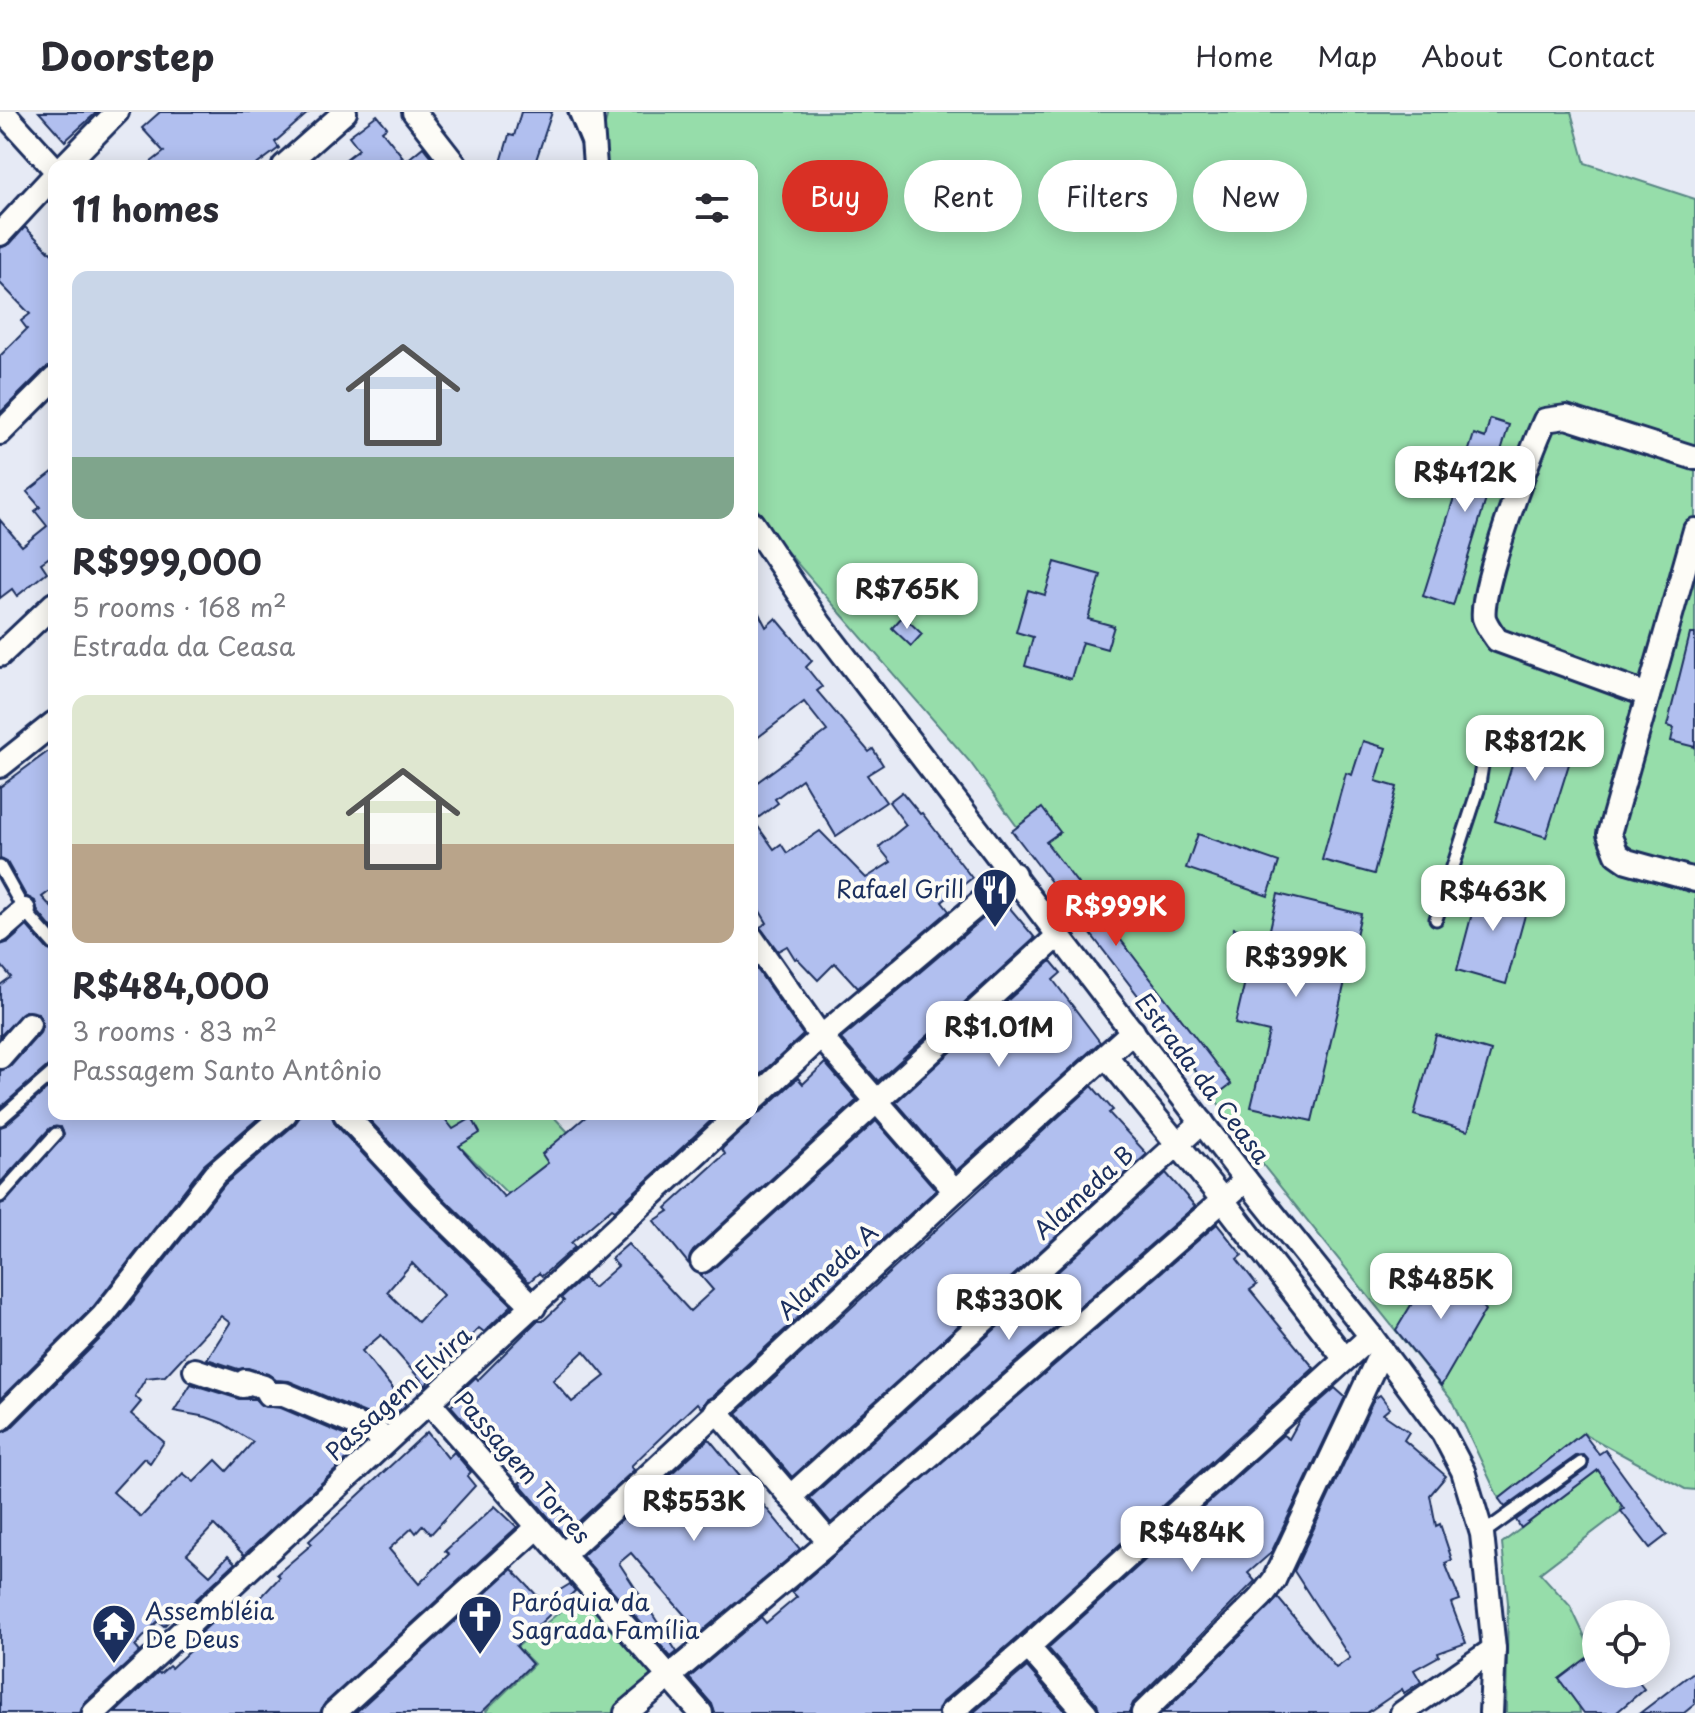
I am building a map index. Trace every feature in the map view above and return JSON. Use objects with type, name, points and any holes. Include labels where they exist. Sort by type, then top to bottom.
[{"type":"street","points":[[3,112],[48,161]]},
{"type":"street","points":[[70,160],[117,112]]},
{"type":"street","points":[[291,160],[345,112]]},
{"type":"street","points":[[414,112],[451,160]]},
{"type":"street","points":[[591,112],[594,160]]},
{"type":"street","points":[[0,234],[48,182]]},
{"type":"street","points":[[0,433],[48,385]]},
{"type":"street","points":[[1648,695],[1497,640],[1484,618],[1488,585],[1532,447],[1545,420],[1566,417],[1695,458]]},
{"type":"street","points":[[1695,530],[1609,834],[1617,854],[1627,861],[1695,880]]},
{"type":"street","name":"Estrada da Ceasa","points":[[758,532],[820,624],[1246,1180],[1377,1343],[1443,1433],[1463,1471],[1482,1534],[1494,1649],[1491,1713]]},
{"type":"street","points":[[0,655],[48,610]]},
{"type":"street","points":[[0,766],[48,728]]},
{"type":"street","points":[[758,1095],[821,1037],[1014,874]]},
{"type":"street","points":[[0,931],[24,910]]},
{"type":"street","points":[[702,1261],[1059,935]]},
{"type":"street","points":[[758,947],[821,1037],[955,1191]]},
{"type":"street","points":[[0,1057],[29,1024]]},
{"type":"street","name":"Alameda A","points":[[563,1555],[716,1410],[1133,1031]]},
{"type":"street","points":[[1106,1056],[1222,1199],[1345,1359]]},
{"type":"street","points":[[0,1419],[103,1316],[215,1174],[278,1120]]},
{"type":"street","points":[[351,1120],[422,1197],[534,1307]]},
{"type":"street","name":"Passagem Elvira","points":[[94,1713],[733,1120]]},
{"type":"street","name":"Alameda B","points":[[790,1497],[1202,1122]]},
{"type":"street","points":[[626,1713],[829,1542],[1246,1180]]},
{"type":"street","points":[[951,1713],[1345,1359],[1377,1343]]},
{"type":"street","points":[[1143,1713],[1261,1597],[1274,1580],[1377,1343]]},
{"type":"street","points":[[195,1370],[243,1386],[245,1381],[264,1387],[268,1394],[284,1394],[388,1438]]},
{"type":"street","name":"Passagem Torres","points":[[429,1402],[701,1713]]},
{"type":"street","points":[[716,1410],[829,1542]]},
{"type":"street","points":[[334,1713],[538,1527]]},
{"type":"street","points":[[1028,1647],[1086,1713]]},
{"type":"street","points":[[1402,1713],[1494,1649]]},
{"type":"lane","points":[[575,112],[594,160]]},
{"type":"lane","points":[[1436,919],[1478,790],[1484,753]]},
{"type":"lane","points":[[0,867],[24,910],[48,937]]},
{"type":"lane","points":[[0,1119],[48,1077]]},
{"type":"lane","points":[[0,1196],[56,1134]]},
{"type":"lane","points":[[1482,1534],[1581,1463]]},
{"type":"green space","points":[[608,112],[1571,112],[1585,163],[1695,199],[1695,1490],[1685,1489],[1583,1433],[1499,1499],[1454,1403],[1266,1169],[970,762],[776,539],[758,510],[758,160],[606,160],[602,138]]},
{"type":"green space","points":[[446,1120],[557,1120],[568,1132],[566,1186],[548,1163],[508,1194],[459,1146],[443,1142]]},
{"type":"green space","points":[[1598,1470],[1621,1504],[1621,1511],[1540,1573],[1571,1607],[1582,1630],[1582,1662],[1559,1679],[1579,1706],[1580,1713],[1506,1713],[1508,1603],[1502,1543]]},
{"type":"green space","points":[[584,1592],[661,1678],[618,1713],[487,1713],[534,1664],[517,1647]]},
{"type":"building","points":[[39,112],[97,112],[65,141]]},
{"type":"building","points":[[160,112],[309,112],[275,142],[279,148],[263,160],[154,160],[164,152],[142,128]]},
{"type":"building","points":[[521,112],[552,112],[536,160],[502,160],[509,135],[514,136]]},
{"type":"building","points":[[377,115],[387,127],[382,131],[403,157],[399,160],[345,160],[359,149],[349,136]]},
{"type":"building","points":[[423,147],[433,160],[407,160]]},
{"type":"building","points":[[25,227],[48,250],[48,367],[0,413],[0,356],[27,329],[21,321],[30,314],[0,283],[0,248],[10,244]]},
{"type":"building","points":[[1490,419],[1509,425],[1453,606],[1423,596],[1474,434],[1485,438]]},
{"type":"building","points":[[48,476],[48,558],[41,563],[47,572],[17,596],[12,589],[0,598],[0,520],[22,546],[47,526],[35,511],[40,507],[27,492]]},
{"type":"building","points":[[1055,562],[1101,575],[1088,619],[1114,626],[1107,649],[1082,642],[1071,679],[1025,666],[1033,637],[1016,632],[1028,590],[1045,595]]},
{"type":"building","points":[[758,612],[766,627],[776,618],[812,661],[806,667],[822,687],[817,691],[869,752],[873,749],[883,765],[867,775],[886,802],[836,836],[802,779],[775,799],[778,803],[758,818],[758,782],[827,731],[804,702],[758,737]]},
{"type":"building","points":[[903,616],[922,634],[911,646],[892,628]]},
{"type":"building","points":[[1690,634],[1695,634],[1695,747],[1671,741],[1674,728],[1667,726]]},
{"type":"building","points":[[1523,729],[1575,745],[1546,837],[1495,821]]},
{"type":"building","points":[[1363,741],[1386,748],[1376,781],[1397,787],[1374,874],[1322,860],[1346,773],[1352,775]]},
{"type":"building","points":[[48,751],[48,892],[42,897],[48,904],[48,924],[38,912],[35,901],[26,896],[7,862],[0,859],[0,787]]},
{"type":"building","points":[[902,792],[972,878],[942,902],[949,911],[858,988],[835,963],[818,980],[795,959],[787,946],[778,951],[760,927],[767,923],[758,908],[758,827],[774,849],[781,844],[787,853],[820,831],[866,878],[891,862],[879,847],[906,825],[889,802]]},
{"type":"building","points":[[1042,808],[1060,832],[1046,842],[1231,1084],[1215,1096],[1012,831]]},
{"type":"building","points":[[1198,834],[1279,862],[1268,896],[1186,868]]},
{"type":"building","points":[[1480,883],[1530,897],[1506,984],[1457,970]]},
{"type":"building","points":[[1278,894],[1361,914],[1312,1121],[1251,1107],[1269,1032],[1235,1024],[1252,952],[1229,946],[1234,928],[1268,938]]},
{"type":"building","points":[[1004,901],[1035,938],[878,1081],[841,1039]]},
{"type":"building","points":[[27,926],[48,950],[48,1066],[0,1108],[0,1071],[11,1066],[43,1026],[38,1013],[25,1011],[0,1036],[0,985],[11,977],[0,964],[0,945],[9,942]]},
{"type":"building","points":[[1051,961],[1061,973],[1053,980],[1100,1042],[956,1171],[896,1102]]},
{"type":"building","points":[[758,971],[803,1035],[758,1076]]},
{"type":"building","points":[[1436,1035],[1491,1051],[1468,1131],[1414,1115]]},
{"type":"building","points":[[825,1063],[857,1100],[693,1251],[688,1263],[654,1221],[669,1211],[666,1208],[725,1154],[722,1149],[751,1120],[758,1120],[758,1113],[798,1078],[803,1084]]},
{"type":"building","points":[[1092,1086],[1113,1110],[1109,1113],[1147,1154],[792,1477],[737,1413]]},
{"type":"building","points":[[48,1088],[48,1120],[256,1120],[204,1165],[93,1307],[0,1399],[0,1204],[6,1202],[64,1135],[61,1127],[50,1128],[0,1183],[0,1127]]},
{"type":"building","points":[[298,1120],[333,1120],[412,1207],[512,1305],[484,1332],[479,1328],[453,1355],[456,1358],[437,1375],[433,1371],[426,1386],[381,1335],[362,1351],[406,1405],[387,1422],[289,1381],[276,1380],[268,1374],[207,1359],[230,1323],[221,1316],[165,1376],[146,1378],[135,1396],[141,1402],[131,1414],[164,1442],[150,1463],[144,1458],[113,1492],[141,1517],[183,1473],[194,1482],[216,1460],[227,1471],[253,1442],[222,1423],[174,1411],[191,1384],[239,1399],[255,1399],[262,1406],[281,1408],[361,1442],[359,1448],[244,1555],[214,1525],[187,1554],[210,1575],[228,1556],[235,1563],[177,1617],[175,1614],[164,1626],[158,1621],[135,1646],[140,1652],[84,1703],[80,1713],[0,1713],[0,1433],[10,1429],[113,1326],[225,1184]],"holes":[[[412,1263],[443,1295],[418,1322],[387,1292]]]},
{"type":"building","points":[[370,1120],[446,1120],[453,1129],[473,1120],[480,1133],[459,1146],[504,1197],[548,1163],[542,1154],[582,1120],[712,1120],[615,1210],[612,1208],[571,1243],[575,1247],[542,1276],[539,1273],[529,1282],[432,1187]]},
{"type":"building","points":[[876,1121],[936,1190],[706,1400],[701,1408],[697,1403],[631,1466],[634,1470],[564,1535],[519,1483],[526,1478],[505,1454],[499,1461],[451,1406],[461,1397],[458,1394],[476,1377],[478,1380],[537,1321],[543,1321],[564,1301],[561,1298],[583,1278],[593,1288],[618,1266],[611,1259],[628,1244],[690,1311],[713,1290],[700,1275],[711,1271]],"holes":[[[584,1351],[605,1376],[572,1402],[553,1380]]]},
{"type":"building","points":[[1166,1173],[1195,1206],[831,1523],[810,1498]]},
{"type":"building","points":[[1217,1224],[1242,1255],[1237,1259],[1257,1285],[1250,1290],[1314,1368],[942,1702],[937,1713],[715,1713],[712,1704],[689,1678],[761,1617],[766,1623],[797,1597],[792,1592]]},
{"type":"building","points":[[1440,1257],[1485,1310],[1441,1386],[1396,1330]]},
{"type":"building","points":[[1335,1388],[1345,1397],[1271,1553],[1248,1573],[1255,1581],[1133,1703],[1129,1713],[1100,1713],[1097,1704],[1048,1648],[1283,1435],[1289,1439],[1300,1419]]},
{"type":"building","points":[[1380,1395],[1390,1408],[1383,1414],[1409,1432],[1404,1440],[1446,1476],[1430,1495],[1436,1526],[1440,1524],[1452,1560],[1445,1563],[1460,1600],[1451,1603],[1466,1643],[1438,1653],[1439,1656],[1414,1670],[1421,1682],[1404,1693],[1402,1689],[1367,1713],[1163,1713],[1278,1598],[1336,1668],[1350,1658],[1294,1571],[1374,1399]]},
{"type":"building","points":[[427,1432],[448,1458],[454,1452],[471,1472],[467,1476],[475,1486],[431,1534],[423,1525],[416,1533],[412,1528],[389,1549],[419,1584],[449,1554],[445,1551],[495,1506],[517,1527],[325,1703],[320,1713],[115,1713],[158,1672],[160,1674],[169,1666],[171,1668],[200,1641],[197,1636],[227,1609],[237,1618],[248,1605],[251,1608],[280,1577],[277,1574],[312,1544],[309,1541]]},
{"type":"building","points":[[1583,1433],[1599,1454],[1605,1450],[1667,1535],[1650,1548],[1621,1511],[1624,1509],[1598,1470],[1521,1528],[1516,1520],[1587,1469],[1589,1461],[1584,1455],[1576,1456],[1505,1507],[1499,1499]]},
{"type":"building","points":[[709,1439],[800,1549],[700,1633],[631,1553],[619,1563],[677,1652],[671,1657],[582,1556]]},
{"type":"building","points":[[512,1569],[542,1601],[570,1584],[575,1591],[516,1646],[532,1664],[481,1713],[355,1713]]},
{"type":"building","points":[[1582,1662],[1582,1688],[1644,1689],[1616,1713],[1584,1713],[1559,1679]]},
{"type":"building","points":[[1027,1667],[1067,1713],[973,1713]]},
{"type":"building","points":[[1695,1671],[1695,1704],[1684,1713],[1640,1713]]},
{"type":"place","name":"Rafael Grill","points":[[995,929]]},
{"type":"place","name":"Paróquia da Sagrada Família","points":[[480,1656]]},
{"type":"place","name":"Assembléia De Deus","points":[[114,1665]]}]
